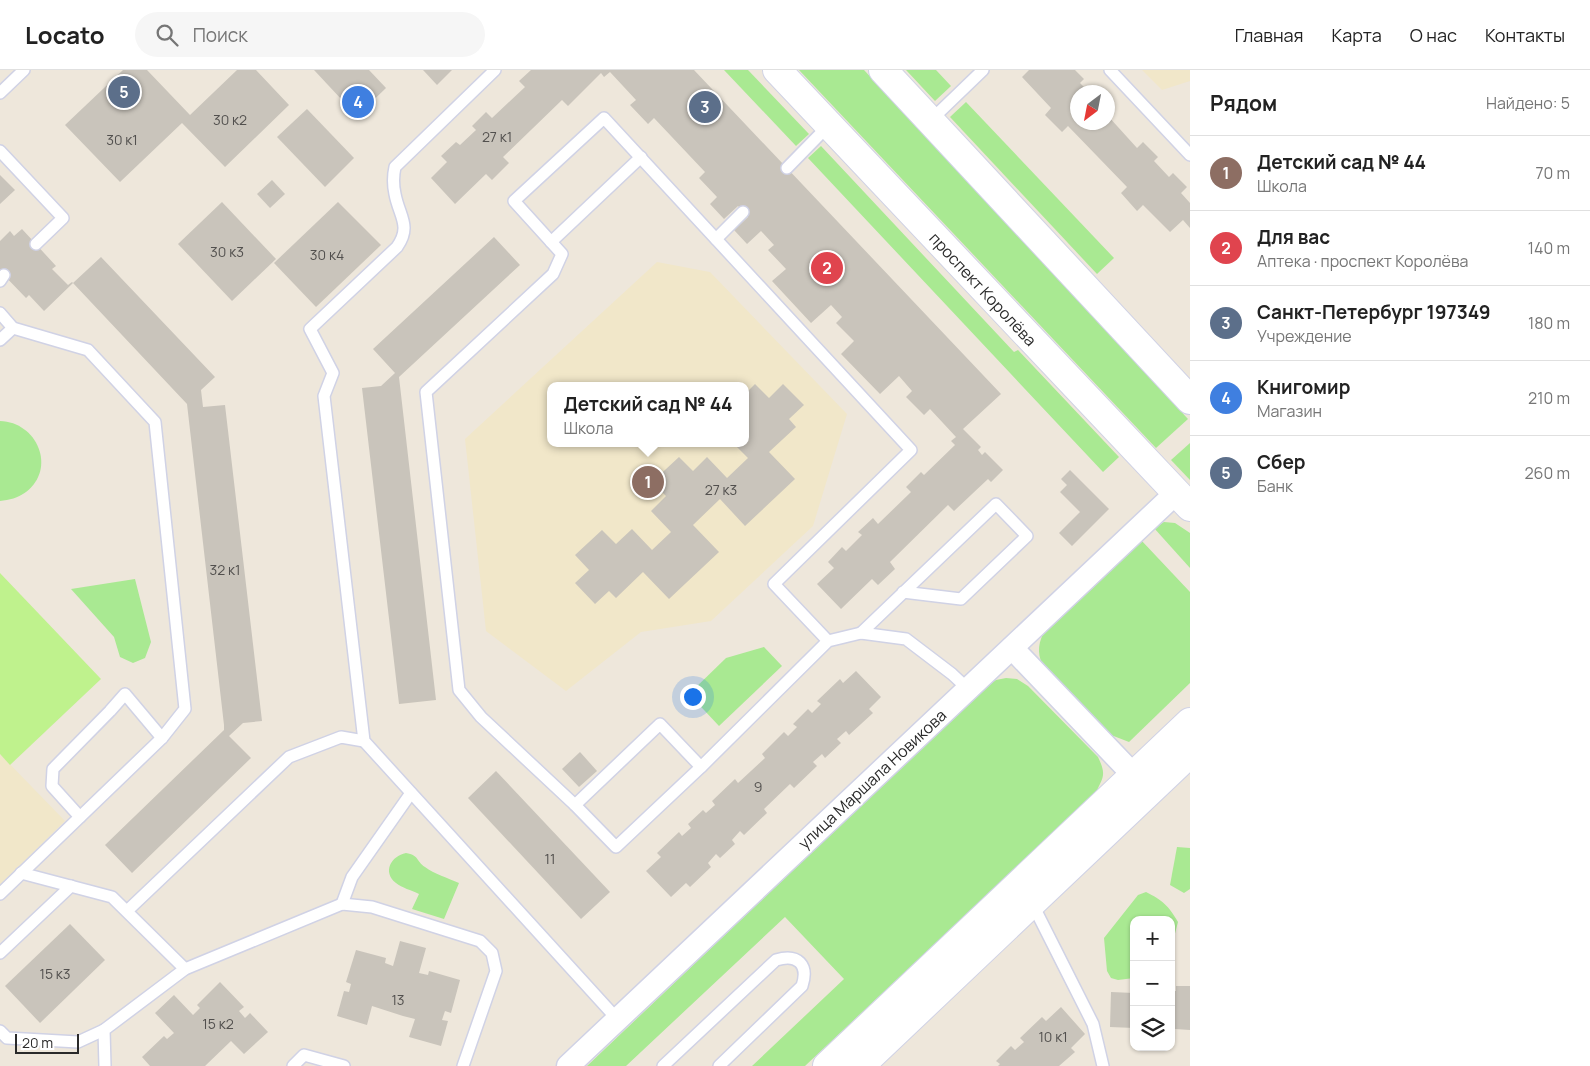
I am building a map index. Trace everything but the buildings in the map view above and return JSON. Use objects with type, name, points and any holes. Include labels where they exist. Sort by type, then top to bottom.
[{"type":"street","name":"проспект Королёва","points":[[776,70],[1183,500]]},
{"type":"street","points":[[883,70],[1190,400]]},
{"type":"street","name":"улица Маршала Новикова","points":[[568,1066],[1012,648],[1183,500]]},
{"type":"street","points":[[1012,648],[1141,784]]},
{"type":"street","points":[[860,1066],[1025,895],[1141,784],[1190,722]]},
{"type":"street","points":[[1141,784],[1190,753]]},
{"type":"street","points":[[827,1066],[1025,895]]},
{"type":"lane","points":[[0,92],[24,70]]},
{"type":"lane","points":[[495,70],[395,167],[393,180],[404,226],[403,238],[396,247],[310,329],[333,373],[324,396],[364,741],[618,1020]]},
{"type":"lane","points":[[930,121],[983,70]]},
{"type":"lane","points":[[1110,70],[1190,155]]},
{"type":"lane","points":[[828,642],[774,584],[911,450],[604,118],[514,201],[562,254],[553,274],[426,392],[459,690],[480,717],[575,805],[616,848],[828,642],[861,633],[906,639],[952,674],[968,689]]},
{"type":"lane","points":[[787,168],[829,126]]},
{"type":"lane","points":[[0,151],[63,218],[36,244]]},
{"type":"lane","points":[[551,242],[641,158]]},
{"type":"lane","points":[[716,238],[743,212]]},
{"type":"lane","points":[[0,314],[13,328],[88,350],[155,422],[185,709],[162,738],[0,894]]},
{"type":"lane","points":[[0,340],[13,328]]},
{"type":"lane","points":[[861,633],[903,592],[996,504],[1027,536],[961,599],[903,592]]},
{"type":"lane","points":[[80,817],[52,786],[53,769],[110,712],[125,694],[162,738]]},
{"type":"lane","points":[[575,805],[660,724],[701,767]]},
{"type":"lane","points":[[127,911],[289,757],[342,737],[364,741]]},
{"type":"lane","points":[[342,904],[352,877],[411,793]]},
{"type":"lane","points":[[22,873],[112,897],[185,969]]},
{"type":"lane","points":[[0,953],[71,886]]},
{"type":"lane","points":[[1025,895],[1093,1024],[1102,1066]]},
{"type":"lane","points":[[0,1031],[7,1038],[78,1042],[104,1030],[185,969],[342,904],[372,907],[480,941],[492,953],[496,970],[463,1066]]},
{"type":"lane","points":[[663,1066],[776,960],[786,957],[795,959],[803,966],[806,976],[802,986],[719,1066]]},
{"type":"lane","points":[[104,1030],[105,1066]]},
{"type":"lane","points":[[293,1066],[304,1055],[344,1066]]},
{"type":"shaded area","points":[[1142,70],[1190,70],[1190,81],[1162,90]]},
{"type":"shaded area","points":[[657,262],[710,272],[847,414],[813,526],[711,621],[641,632],[566,691],[486,631],[465,439]]},
{"type":"shaded area","points":[[0,754],[65,821],[0,885]]},
{"type":"green space","points":[[724,70],[748,70],[809,134],[796,146]]},
{"type":"green space","points":[[799,70],[864,70],[1188,419],[1156,448]]},
{"type":"green space","points":[[906,70],[936,70],[951,86],[935,101]]},
{"type":"green space","points":[[966,102],[1114,258],[1097,274],[950,117]]},
{"type":"green space","points":[[821,146],[1014,352],[1018,350],[1119,457],[1103,472],[808,158]]},
{"type":"green space","points":[[0,421],[13,423],[24,429],[39,448],[41,459],[40,471],[35,482],[26,492],[20,496],[0,501]]},
{"type":"green space","points":[[1190,443],[1190,480],[1171,460]]},
{"type":"green space","points":[[1164,522],[1175,523],[1190,533],[1190,568],[1154,528]]},
{"type":"green space","points":[[1141,540],[1190,592],[1190,683],[1129,742],[1111,735],[1044,668],[1039,655],[1039,647],[1043,634]]},
{"type":"green space","points":[[0,573],[101,679],[10,765],[0,754]]},
{"type":"green space","points":[[135,579],[151,642],[145,658],[133,663],[120,657],[114,637],[71,589]]},
{"type":"green space","points":[[764,647],[782,666],[719,726],[689,694],[726,658]]},
{"type":"green space","points":[[1006,678],[1017,679],[1028,686],[1098,757],[1103,775],[1096,792],[805,1066],[752,1066],[844,979],[785,917],[626,1066],[587,1066],[986,687],[996,680]]},
{"type":"green space","points":[[1177,847],[1190,848],[1190,889],[1184,893],[1170,885]]},
{"type":"green space","points":[[406,853],[413,855],[422,865],[433,872],[459,883],[444,919],[412,909],[419,894],[401,886],[392,879],[389,869],[390,865],[396,857]]},
{"type":"green space","points":[[1146,892],[1165,904],[1174,916],[1130,916],[1130,978],[1118,980],[1111,978],[1107,971],[1104,938],[1138,895]]},
{"type":"green space","points":[[1175,918],[1178,922],[1175,934]]},
{"type":"place","name":"Сбер","points":[[124,92]]},
{"type":"place","name":"Книгомир","points":[[358,102]]},
{"type":"place","name":"Санкт-Петербург 197349","points":[[705,107]]},
{"type":"place","name":"Для вас","points":[[827,268]]},
{"type":"place","name":"Детский сад № 44","points":[[648,482]]}]
